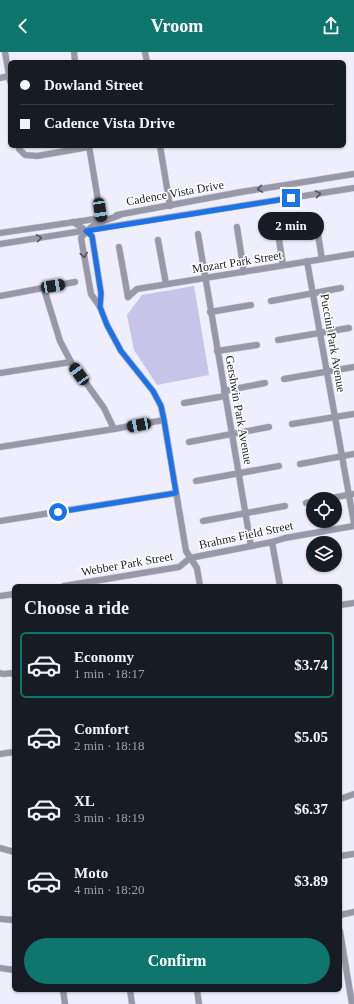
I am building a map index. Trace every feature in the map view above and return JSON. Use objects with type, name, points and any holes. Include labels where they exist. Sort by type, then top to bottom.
[{"type":"street","points":[[5,52],[8,68]]},
{"type":"street","points":[[19,148],[25,155],[37,156],[79,148]]},
{"type":"street","points":[[89,148],[101,218]]},
{"type":"street","points":[[160,148],[170,206]]},
{"type":"street","name":"Cadence Vista Drive","points":[[0,233],[120,215],[241,192],[354,174]]},
{"type":"street","name":"Cadence Vista Drive","points":[[0,244],[354,188]]},
{"type":"street","points":[[120,215],[95,223],[81,238],[91,294],[100,307],[107,325],[121,351],[153,391],[161,406],[186,551],[197,568],[200,584]]},
{"type":"street","points":[[315,216],[322,259]]},
{"type":"street","points":[[276,221],[282,265]]},
{"type":"street","points":[[73,222],[92,236],[101,293],[100,307]]},
{"type":"street","points":[[237,227],[244,272]]},
{"type":"street","name":"Gershwin Park Avenue","points":[[198,234],[204,278],[251,546]]},
{"type":"street","points":[[158,240],[166,284]]},
{"type":"street","name":"Mozart Park Street","points":[[119,247],[128,297],[137,289],[354,254]]},
{"type":"street","name":"Puccini Park Avenue","points":[[307,261],[342,456],[351,494],[354,524]]},
{"type":"street","points":[[0,296],[75,282]]},
{"type":"street","points":[[271,301],[341,288]]},
{"type":"street","points":[[44,289],[60,340],[71,362],[104,408],[114,430]]},
{"type":"street","points":[[210,312],[250,305]]},
{"type":"street","points":[[278,340],[349,328]]},
{"type":"street","points":[[217,351],[257,345]]},
{"type":"street","points":[[0,373],[71,362]]},
{"type":"street","points":[[284,379],[354,367]]},
{"type":"street","points":[[184,403],[265,384]]},
{"type":"street","points":[[292,424],[354,414]]},
{"type":"street","points":[[0,447],[114,430],[164,420]]},
{"type":"street","points":[[189,442],[269,427]]},
{"type":"street","points":[[300,464],[354,454]]},
{"type":"street","points":[[196,481],[279,466]]},
{"type":"street","points":[[0,521],[176,493]]},
{"type":"street","points":[[203,521],[285,506]]},
{"type":"street","name":"Brahms Field Street","points":[[190,558],[354,524]]},
{"type":"street","points":[[272,542],[280,584]]},
{"type":"street","name":"Webber Park Street","points":[[76,584],[179,567],[190,558]]},
{"type":"street","points":[[0,596],[12,594]]},
{"type":"street","points":[[342,606],[354,603]]},
{"type":"street","points":[[0,673],[12,673]]},
{"type":"street","points":[[0,754],[12,752]]},
{"type":"street","points":[[342,798],[354,794]]},
{"type":"street","points":[[0,848],[12,851]]},
{"type":"street","points":[[342,856],[354,854]]},
{"type":"street","points":[[342,915],[354,912]]},
{"type":"street","points":[[0,919],[12,920]]},
{"type":"street","points":[[342,943],[352,1004]]},
{"type":"street","points":[[0,968],[12,970]]},
{"type":"street","points":[[63,992],[65,1004]]},
{"type":"street","points":[[130,992],[132,1004]]},
{"type":"street","points":[[197,992],[200,1004]]},
{"type":"shaded area","points":[[194,286],[209,375],[157,385],[134,350],[127,315],[142,295]]},
{"type":"route","points":[[58,512],[176,493],[161,406],[153,391],[121,351],[107,325],[100,307],[101,293],[92,236],[86,231],[291,198]]}]
